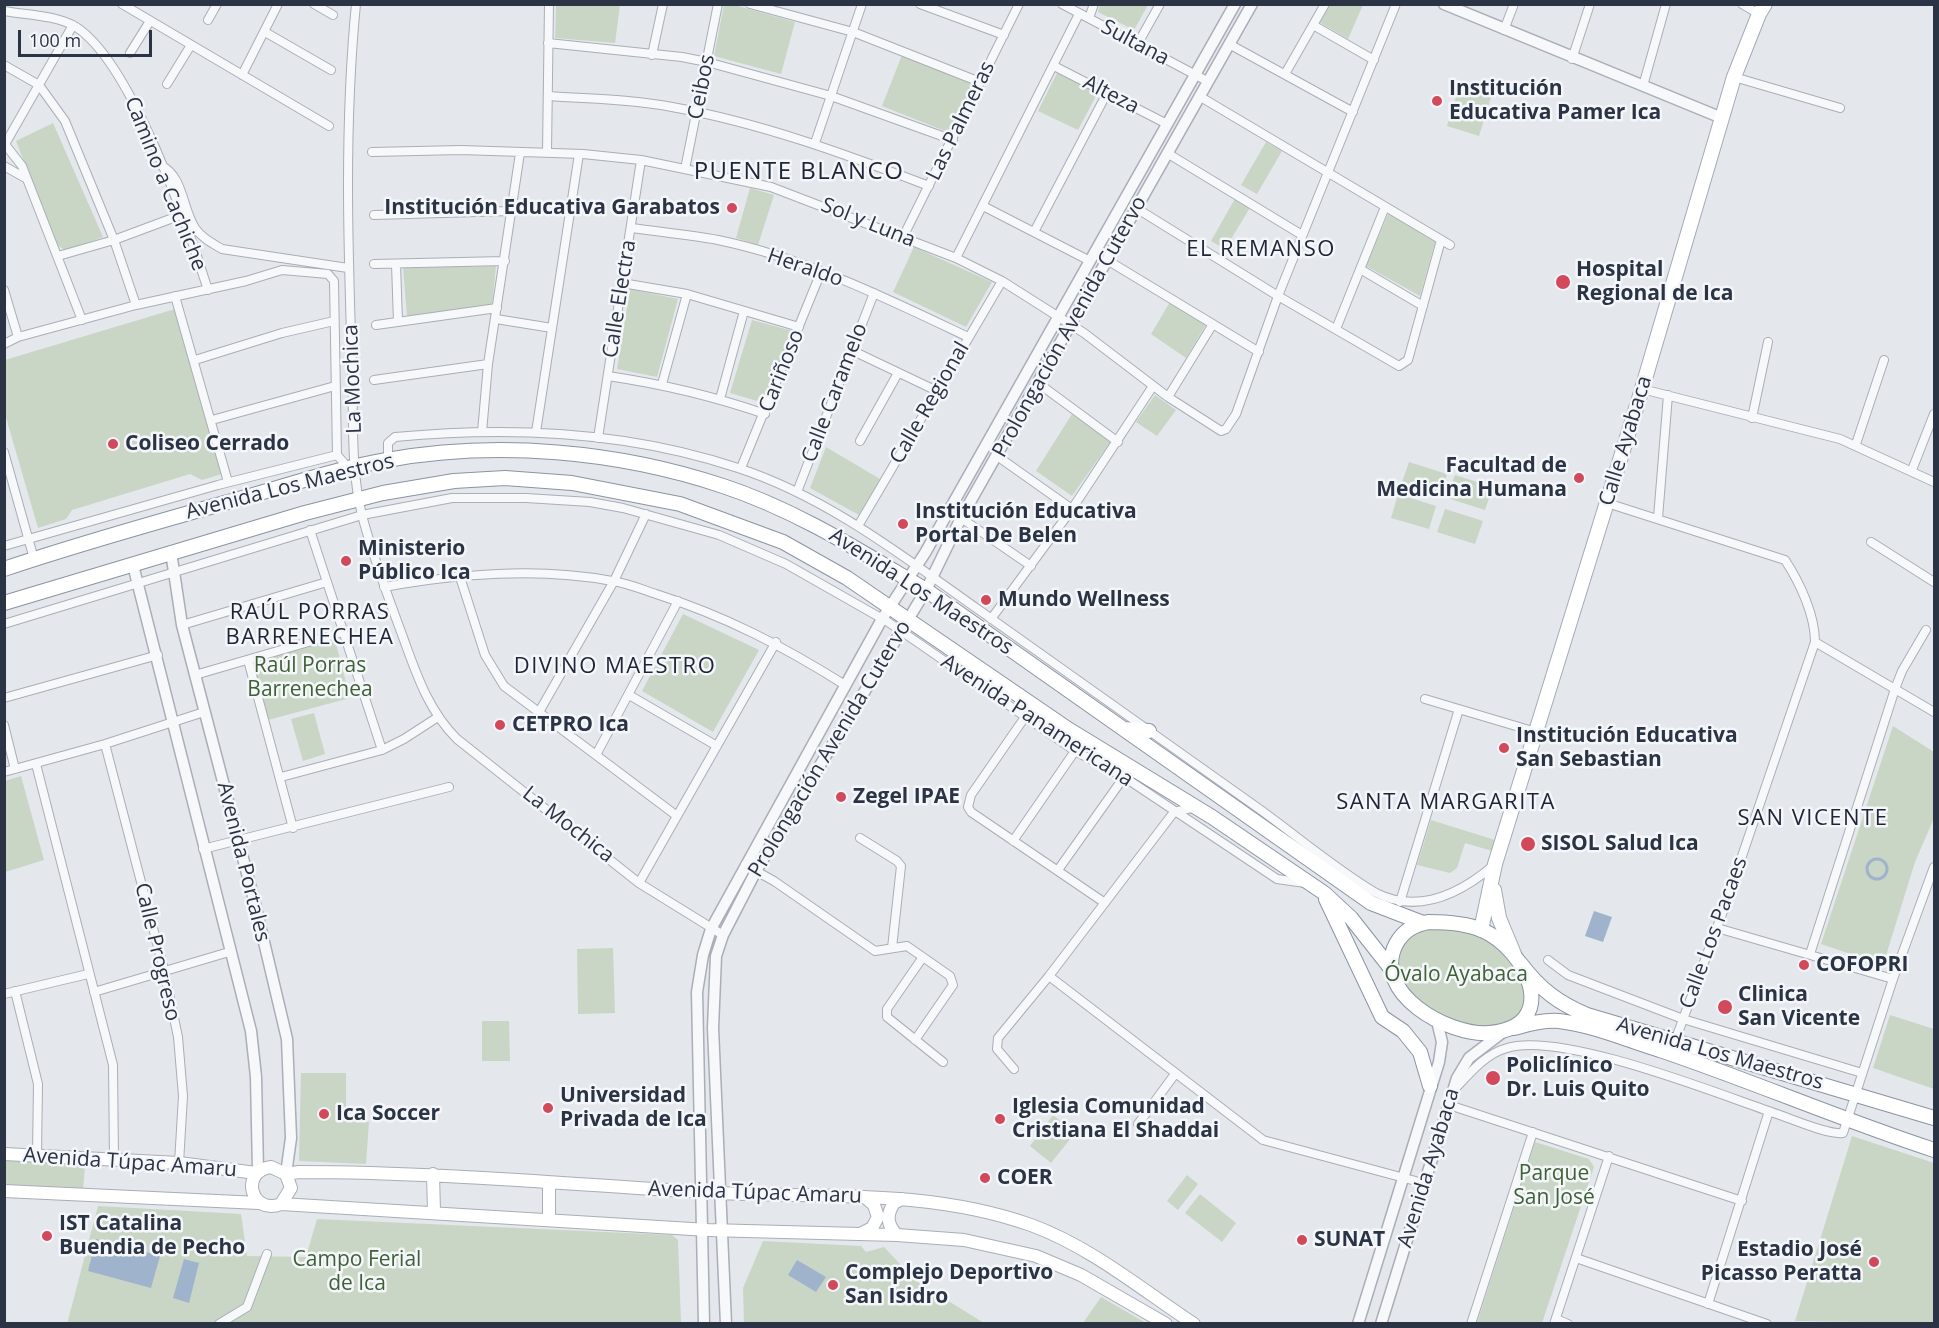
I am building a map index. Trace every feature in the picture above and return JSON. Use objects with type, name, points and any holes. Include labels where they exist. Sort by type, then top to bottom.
[{"type":"main road","name":"Calle Ayabaca","points":[[1481,930],[1496,864],[1642,389],[1734,77],[1762,9]]},
{"type":"main road","name":"Avenida Los Maestros","points":[[4,569],[356,467],[388,460],[462,453],[527,452],[598,457],[646,465],[725,486],[788,512],[851,544],[926,590],[1123,729],[1330,868],[1371,903],[1423,923]]},
{"type":"main road","name":"Avenida Los Maestros","points":[[4,603],[359,498],[454,481],[505,478],[572,483],[623,491],[680,504],[783,542],[824,563],[886,613],[1196,807],[1312,884],[1344,910],[1392,970]]},
{"type":"main road","points":[[1123,729],[1149,730]]},
{"type":"main road","name":"Calle Ayabaca","points":[[1493,879],[1495,904],[1508,942],[1519,961]]},
{"type":"main road","points":[[1312,884],[1331,907],[1382,1017],[1403,1032],[1420,1052],[1430,1086]]},
{"type":"main road","points":[[1423,923],[1460,923],[1481,930],[1499,941],[1519,961],[1531,988],[1531,1004],[1526,1016],[1509,1029],[1476,1033],[1437,1021],[1410,1001],[1396,981],[1392,970],[1392,955],[1398,941],[1411,928],[1423,923]]},
{"type":"main road","name":"Avenida Los Maestros","points":[[1519,961],[1543,991],[1569,1007],[1935,1118]]},
{"type":"main road","name":"Avenida Los Maestros","points":[[1509,1029],[1537,1022],[1556,1021],[1590,1028],[1744,1080],[1848,1121],[1935,1150]]},
{"type":"main road","name":"Avenida Túpac Amaru","points":[[4,1154],[179,1163],[257,1172]]},
{"type":"main road","points":[[271,1167],[286,1174],[291,1188],[281,1204],[270,1207],[259,1203],[251,1187],[257,1172],[271,1167]]},
{"type":"main road","name":"Avenida Túpac Amaru","points":[[286,1174],[309,1172],[433,1174],[549,1184],[902,1199],[972,1208],[1053,1234],[1098,1258],[1190,1322]]},
{"type":"main road","points":[[433,1174],[434,1212]]},
{"type":"main road","points":[[549,1184],[549,1219]]},
{"type":"main road","name":"Avenida Túpac Amaru","points":[[4,1191],[259,1203]]},
{"type":"main road","points":[[861,1233],[872,1228],[878,1217],[874,1205],[865,1197]]},
{"type":"main road","points":[[897,1235],[891,1229],[888,1217],[894,1203],[902,1199]]},
{"type":"main road","name":"Avenida Túpac Amaru","points":[[281,1204],[702,1230],[897,1235],[990,1244],[1036,1256],[1081,1275],[1166,1323]]},
{"type":"street","points":[[122,4],[328,126]]},
{"type":"street","points":[[208,20],[217,4]]},
{"type":"street","points":[[242,75],[279,4]]},
{"type":"street","points":[[314,4],[333,15]]},
{"type":"street","name":"La Mochica","points":[[356,4],[348,120],[348,268],[356,467],[362,515],[384,586],[422,686],[438,717],[457,739],[639,883],[723,935]]},
{"type":"street","points":[[547,152],[549,4]]},
{"type":"street","points":[[652,55],[663,4]]},
{"type":"street","name":"Ceibos","points":[[685,169],[718,4]]},
{"type":"street","points":[[750,4],[853,32],[980,82]]},
{"type":"street","points":[[815,143],[862,4]]},
{"type":"street","points":[[920,4],[1004,35]]},
{"type":"street","name":"Las Palmeras","points":[[903,237],[1019,4]]},
{"type":"street","name":"Sultana","points":[[1062,4],[1208,81]]},
{"type":"street","points":[[1089,18],[1094,4]]},
{"type":"street","points":[[1137,45],[1160,4]]},
{"type":"street","name":"Prolongación Avenida Cutervo","points":[[704,1323],[697,992],[703,955],[711,929],[839,695],[916,566],[1235,4]]},
{"type":"street","name":"Prolongación Avenida Cutervo","points":[[726,1323],[714,993],[716,956],[723,935],[756,871],[857,701],[926,590],[936,579],[961,518],[1252,4]]},
{"type":"street","points":[[1285,74],[1325,4]]},
{"type":"street","points":[[1107,260],[1259,352],[1302,235],[1330,174],[1396,4]]},
{"type":"street","points":[[1444,4],[1572,59],[1722,118]]},
{"type":"street","points":[[1504,30],[1514,4]]},
{"type":"street","points":[[1572,59],[1590,4]]},
{"type":"street","points":[[1643,86],[1666,4]]},
{"type":"street","points":[[1742,4],[1762,9]]},
{"type":"street","points":[[6,9],[73,25],[5,144],[14,154],[27,179],[82,320]]},
{"type":"street","points":[[956,258],[1079,14]]},
{"type":"street","points":[[130,53],[150,21]]},
{"type":"street","name":"Camino a Cachiche","points":[[73,25],[87,36],[122,82],[140,114],[181,215],[208,290]]},
{"type":"street","points":[[1313,26],[1374,60]]},
{"type":"street","points":[[265,32],[331,70]]},
{"type":"street","points":[[548,44],[706,62],[831,96],[952,140]]},
{"type":"street","points":[[1229,44],[1353,112]]},
{"type":"street","points":[[167,84],[191,45]]},
{"type":"street","points":[[4,65],[39,85],[65,121],[114,240],[135,305]]},
{"type":"street","name":"Alteza","points":[[1054,66],[1167,124]]},
{"type":"street","points":[[1734,77],[1840,108]]},
{"type":"street","points":[[1034,232],[1107,93]]},
{"type":"street","points":[[549,96],[669,106],[697,112],[815,143],[929,186]]},
{"type":"street","points":[[1136,208],[1278,296],[1401,366],[1408,360],[1423,306],[1446,243],[1199,96]]},
{"type":"street","name":"Sol y Luna","points":[[372,152],[461,150],[579,154],[641,160],[771,187],[956,258],[1002,281],[1071,325],[1168,397],[1221,431],[1231,423],[1259,352]]},
{"type":"street","points":[[482,432],[488,364],[506,261],[520,153]]},
{"type":"street","points":[[1167,153],[1302,235]]},
{"type":"street","points":[[536,432],[579,154]]},
{"type":"street","name":"Calle Electra","points":[[598,438],[641,160]]},
{"type":"street","points":[[4,166],[27,179]]},
{"type":"street","points":[[161,166],[173,176],[195,228],[207,240],[222,249],[348,268]]},
{"type":"street","points":[[983,206],[1090,261]]},
{"type":"street","points":[[1336,329],[1385,207]]},
{"type":"street","points":[[374,215],[511,211]]},
{"type":"street","points":[[58,256],[114,240],[181,215]]},
{"type":"street","name":"Heraldo","points":[[632,228],[718,240],[821,272],[874,293],[968,337]]},
{"type":"street","points":[[282,270],[283,260]]},
{"type":"street","points":[[374,264],[506,261]]},
{"type":"street","points":[[396,264],[398,322]]},
{"type":"street","points":[[1360,269],[1423,306]]},
{"type":"street","points":[[4,344],[18,337],[135,305],[208,290],[282,270],[332,276],[338,455],[345,464],[356,467]]},
{"type":"street","name":"Cariñoso","points":[[741,468],[765,414],[821,272]]},
{"type":"street","name":"Calle Regional","points":[[858,526],[1002,281]]},
{"type":"street","points":[[622,283],[687,294],[799,327]]},
{"type":"street","points":[[4,290],[18,337]]},
{"type":"street","name":"Calle Caramelo","points":[[797,492],[874,293]]},
{"type":"street","points":[[662,384],[687,294]]},
{"type":"street","points":[[176,296],[228,482]]},
{"type":"street","points":[[376,325],[498,308]]},
{"type":"street","points":[[720,399],[744,311]]},
{"type":"street","points":[[496,319],[552,328]]},
{"type":"street","points":[[195,360],[282,333],[334,321]]},
{"type":"street","points":[[1168,397],[1213,324]]},
{"type":"street","points":[[1752,418],[1768,342]]},
{"type":"street","points":[[851,350],[937,391]]},
{"type":"street","points":[[1856,444],[1884,360]]},
{"type":"street","points":[[374,380],[488,364]]},
{"type":"street","points":[[860,441],[898,373]]},
{"type":"street","points":[[608,376],[662,384],[720,399],[765,414]]},
{"type":"street","points":[[1038,383],[1118,442]]},
{"type":"street","points":[[212,420],[335,386]]},
{"type":"street","points":[[991,619],[1072,509],[1153,386]]},
{"type":"street","points":[[1642,389],[1856,444],[1935,482]]},
{"type":"street","points":[[1658,518],[1668,395]]},
{"type":"street","points":[[1912,470],[1935,414]]},
{"type":"street","points":[[388,460],[388,443],[395,437],[482,432],[536,432],[672,449],[741,468],[797,492],[858,526],[1149,730],[1330,868],[1376,893],[1400,902],[1430,900],[1451,894],[1496,864]]},
{"type":"street","points":[[4,452],[34,559]]},
{"type":"street","points":[[4,546],[228,482],[338,455]]},
{"type":"street","points":[[997,456],[1072,509]]},
{"type":"street","points":[[4,624],[362,515],[452,498],[486,497],[590,502],[646,514],[719,535],[762,553],[886,613]]},
{"type":"street","points":[[1607,503],[1785,560],[1810,615],[1815,642],[1935,712]]},
{"type":"street","points":[[539,712],[614,581],[646,514]]},
{"type":"street","points":[[961,518],[1031,566]]},
{"type":"street","points":[[310,530],[382,750]]},
{"type":"street","points":[[1871,542],[1935,582]]},
{"type":"street","name":"Avenida Portales","points":[[171,552],[182,625],[287,1039],[291,1138],[286,1174]]},
{"type":"street","name":"Avenida Portales","points":[[133,565],[158,655],[172,723],[254,1054],[257,1172]]},
{"type":"street","points":[[384,586],[520,572],[614,581],[678,601],[776,642],[858,692],[857,701],[846,705],[839,695]]},
{"type":"street","points":[[460,577],[485,655],[504,686],[677,816]]},
{"type":"street","points":[[182,625],[327,582]]},
{"type":"street","points":[[596,755],[678,601]]},
{"type":"street","name":"Avenida Panamericana","points":[[904,624],[1025,717],[1075,751],[1124,777],[1277,879],[1312,884]]},
{"type":"street","points":[[1810,954],[1895,690],[1902,671],[1926,630]]},
{"type":"street","points":[[195,675],[343,632]]},
{"type":"street","points":[[639,883],[776,642]]},
{"type":"street","name":"Calle Los Pacaes","points":[[1675,1041],[1717,928],[1815,642]]},
{"type":"street","points":[[4,698],[158,655]]},
{"type":"street","points":[[248,660],[294,828]]},
{"type":"street","points":[[629,695],[717,746]]},
{"type":"street","points":[[1425,699],[1536,732]]},
{"type":"street","points":[[1400,902],[1458,709]]},
{"type":"street","points":[[4,772],[105,744],[204,712]]},
{"type":"street","points":[[281,777],[382,750],[404,740],[438,717]]},
{"type":"street","points":[[1025,717],[967,801],[971,812],[1105,903]]},
{"type":"street","points":[[4,725],[15,769]]},
{"type":"street","name":"Calle Progreso","points":[[105,744],[164,970],[182,1066],[183,1096],[179,1163]]},
{"type":"street","points":[[1013,840],[1075,751]]},
{"type":"street","points":[[36,764],[113,1065],[114,1159]]},
{"type":"street","points":[[1058,870],[1124,777]]},
{"type":"street","points":[[203,849],[450,787]]},
{"type":"street","points":[[1014,1069],[997,1049],[996,1043],[1174,812],[1196,807]]},
{"type":"street","points":[[860,838],[897,861],[901,866],[892,948]]},
{"type":"street","points":[[745,865],[875,951],[907,946],[950,976],[953,985],[915,1040]]},
{"type":"street","points":[[1848,1121],[1893,979],[1935,867]]},
{"type":"street","points":[[1717,928],[1893,979]]},
{"type":"street","points":[[94,992],[229,952]]},
{"type":"street","points":[[923,957],[887,1009],[887,1017],[943,1062]]},
{"type":"street","points":[[1548,960],[1568,975],[1683,1019],[1862,1073]]},
{"type":"street","points":[[4,994],[88,974]]},
{"type":"street","points":[[1049,976],[1263,1140],[1424,1182]]},
{"type":"street","points":[[15,991],[38,1084],[37,1155]]},
{"type":"street","points":[[697,992],[714,993]]},
{"type":"street","name":"Avenida Ayabaca","points":[[1358,1323],[1442,1042],[1437,1021]]},
{"type":"street","name":"Avenida Ayabaca","points":[[1381,1323],[1457,1078],[1469,1058],[1509,1029]]},
{"type":"street","name":"Avenida Los Maestros","points":[[1454,1090],[1475,1068],[1504,1048],[1543,1044],[1639,1068],[1839,1134],[1846,1130],[1848,1121]]},
{"type":"street","points":[[1138,1124],[1175,1074]]},
{"type":"street","points":[[1449,1105],[1742,1201]]},
{"type":"street","points":[[1708,1304],[1769,1111]]},
{"type":"street","points":[[1471,1323],[1533,1132]]},
{"type":"street","points":[[1568,1323],[1555,1321],[1609,1156]]},
{"type":"street","points":[[219,1323],[244,1310],[250,1303],[267,1254]]},
{"type":"street","points":[[1576,1258],[1767,1323]]},
{"type":"green space","points":[[1100,4],[1148,5],[1134,30],[1098,12]]},
{"type":"green space","points":[[556,5],[620,5],[615,43],[555,38]]},
{"type":"green space","points":[[724,5],[734,5],[795,22],[781,74],[714,56]]},
{"type":"green space","points":[[1328,5],[1363,5],[1348,39],[1319,22]]},
{"type":"green space","points":[[902,55],[974,83],[950,133],[882,106]]},
{"type":"green space","points":[[1058,71],[1098,92],[1078,130],[1038,111]]},
{"type":"green space","points":[[1459,87],[1491,97],[1479,136],[1447,126]]},
{"type":"green space","points":[[53,123],[103,237],[66,251],[57,245],[16,141]]},
{"type":"green space","points":[[1266,142],[1282,151],[1257,194],[1241,185]]},
{"type":"green space","points":[[750,188],[774,195],[758,245],[736,238]]},
{"type":"green space","points":[[1236,197],[1251,206],[1225,249],[1211,241]]},
{"type":"green space","points":[[1389,212],[1436,239],[1420,296],[1366,266]]},
{"type":"green space","points":[[914,247],[992,282],[966,327],[893,292]]},
{"type":"green space","points":[[496,266],[492,306],[407,316],[403,268]]},
{"type":"green space","points":[[630,289],[678,299],[657,377],[617,369]]},
{"type":"green space","points":[[1170,302],[1207,323],[1186,358],[1151,334]]},
{"type":"green space","name":"Coliseo Cerrado","points":[[175,309],[222,474],[202,480],[190,474],[72,510],[66,519],[38,528],[5,414],[5,360]]},
{"type":"green space","points":[[752,320],[793,331],[764,403],[730,393]]},
{"type":"green space","points":[[1155,395],[1176,410],[1157,436],[1136,422]]},
{"type":"green space","points":[[1072,414],[1111,441],[1072,496],[1036,471]]},
{"type":"green space","points":[[826,447],[880,479],[859,515],[810,488]]},
{"type":"green space","points":[[1409,462],[1447,474],[1440,497],[1401,485]]},
{"type":"green space","points":[[1455,475],[1493,487],[1485,510],[1447,498]]},
{"type":"green space","points":[[1398,494],[1436,506],[1429,529],[1391,518]]},
{"type":"green space","points":[[1445,509],[1483,521],[1475,544],[1437,532]]},
{"type":"green space","points":[[683,614],[759,650],[713,732],[642,691]]},
{"type":"green space","name":"Raúl Porras Barrenechea","points":[[335,640],[350,698],[268,720],[253,662]]},
{"type":"green space","name":"Raúl Porras Barrenechea","points":[[314,713],[325,754],[303,761],[291,719]]},
{"type":"green space","name":"SAN VICENTE","points":[[1893,726],[1934,752],[1934,818],[1915,862],[1883,965],[1821,944]]},
{"type":"green space","points":[[21,776],[44,860],[5,872],[5,781]]},
{"type":"green space","name":"SANTA MARGARITA","points":[[1431,820],[1495,840],[1492,851],[1465,843],[1457,868],[1450,873],[1417,865]]},
{"type":"green space","name":"Óvalo Ayabaca","points":[[1435,926],[1476,934],[1496,947],[1506,957],[1515,968],[1525,991],[1524,1003],[1518,1014],[1506,1023],[1492,1027],[1461,1024],[1430,1010],[1407,992],[1392,958],[1407,933]]},
{"type":"green space","points":[[613,948],[615,1013],[578,1014],[577,949]]},
{"type":"green space","points":[[1890,1015],[1934,1029],[1934,1089],[1873,1068]]},
{"type":"green space","points":[[482,1021],[509,1021],[510,1061],[482,1061]]},
{"type":"green space","name":"Ica Soccer","points":[[301,1073],[346,1073],[346,1120],[369,1122],[366,1164],[299,1161]]},
{"type":"green space","points":[[1053,1115],[1075,1133],[1051,1163],[1030,1146]]},
{"type":"green space","name":"Estadio José Picasso Peratta","points":[[1852,1136],[1934,1163],[1934,1323],[1795,1321]]},
{"type":"green space","name":"Parque San José","points":[[1535,1142],[1589,1159],[1594,1167],[1542,1323],[1477,1323]]},
{"type":"green space","points":[[4,1160],[85,1165],[83,1190],[5,1186]]},
{"type":"green space","points":[[1187,1175],[1198,1184],[1178,1210],[1167,1201]]},
{"type":"green space","points":[[1200,1194],[1236,1223],[1222,1242],[1185,1213]]},
{"type":"green space","name":"Campo Ferial de Ica","points":[[98,1206],[241,1214],[247,1256],[306,1257],[317,1219],[672,1235],[678,1240],[681,1323],[67,1324]]},
{"type":"green space","name":"Complejo Deportivo San Isidro","points":[[763,1241],[861,1246],[866,1252],[884,1247],[916,1281],[984,1323],[744,1323],[743,1288]]},
{"type":"green space","points":[[1101,1297],[1146,1323],[1083,1323]]},
{"type":"water","points":[[1594,911],[1612,917],[1603,942],[1585,936]]},
{"type":"water","points":[[96,1239],[160,1256],[151,1288],[88,1271]]},
{"type":"water","points":[[184,1259],[199,1263],[189,1303],[173,1298]]},
{"type":"water","points":[[797,1260],[826,1277],[816,1292],[788,1275]]},
{"type":"waterway","points":[[1877,859],[1884,862],[1887,869],[1884,876],[1877,879],[1870,876],[1867,869],[1870,862],[1877,859]]},
{"type":"place","name":"Institución Educativa Pamer Ica","points":[[1437,101]]},
{"type":"place","name":"Institución Educativa Garabatos","points":[[732,208]]},
{"type":"place","name":"Hospital Regional de Ica","points":[[1563,282]]},
{"type":"place","name":"Coliseo Cerrado","points":[[113,444]]},
{"type":"place","name":"Facultad de Medicina Humana","points":[[1579,478]]},
{"type":"place","name":"Institución Educativa Portal De Belen","points":[[903,524]]},
{"type":"place","name":"Ministerio Público Ica","points":[[346,561]]},
{"type":"place","name":"Mundo Wellness","points":[[986,600]]},
{"type":"place","name":"CETPRO Ica","points":[[500,725]]},
{"type":"place","name":"Institución Educativa San Sebastian","points":[[1504,748]]},
{"type":"place","name":"Zegel IPAE","points":[[841,797]]},
{"type":"place","name":"SISOL Salud Ica","points":[[1528,844]]},
{"type":"place","name":"COFOPRI","points":[[1804,965]]},
{"type":"place","name":"Clinica San Vicente","points":[[1725,1007]]},
{"type":"place","name":"Policlínico Dr. Luis Quito","points":[[1493,1078]]},
{"type":"place","name":"Universidad Privada de Ica","points":[[548,1108]]},
{"type":"place","name":"Ica Soccer","points":[[324,1114]]},
{"type":"place","name":"Iglesia Comunidad Cristiana El Shaddai","points":[[1000,1119]]},
{"type":"place","name":"COER","points":[[985,1178]]},
{"type":"place","name":"IST Catalina Buendia de Pecho","points":[[47,1236]]},
{"type":"place","name":"SUNAT","points":[[1302,1240]]},
{"type":"place","name":"Estadio José Picasso Peratta","points":[[1874,1262]]},
{"type":"place","name":"Complejo Deportivo San Isidro","points":[[833,1285]]},
{"type":"district","name":"PUENTE BLANCO","points":[[799,172]]},
{"type":"district","name":"EL REMANSO","points":[[1261,250]]},
{"type":"district","name":"RAÚL PORRAS BARRENECHEA","points":[[310,626]]},
{"type":"district","name":"DIVINO MAESTRO","points":[[615,667]]},
{"type":"district","name":"SANTA MARGARITA","points":[[1446,803]]},
{"type":"district","name":"SAN VICENTE","points":[[1813,819]]}]
